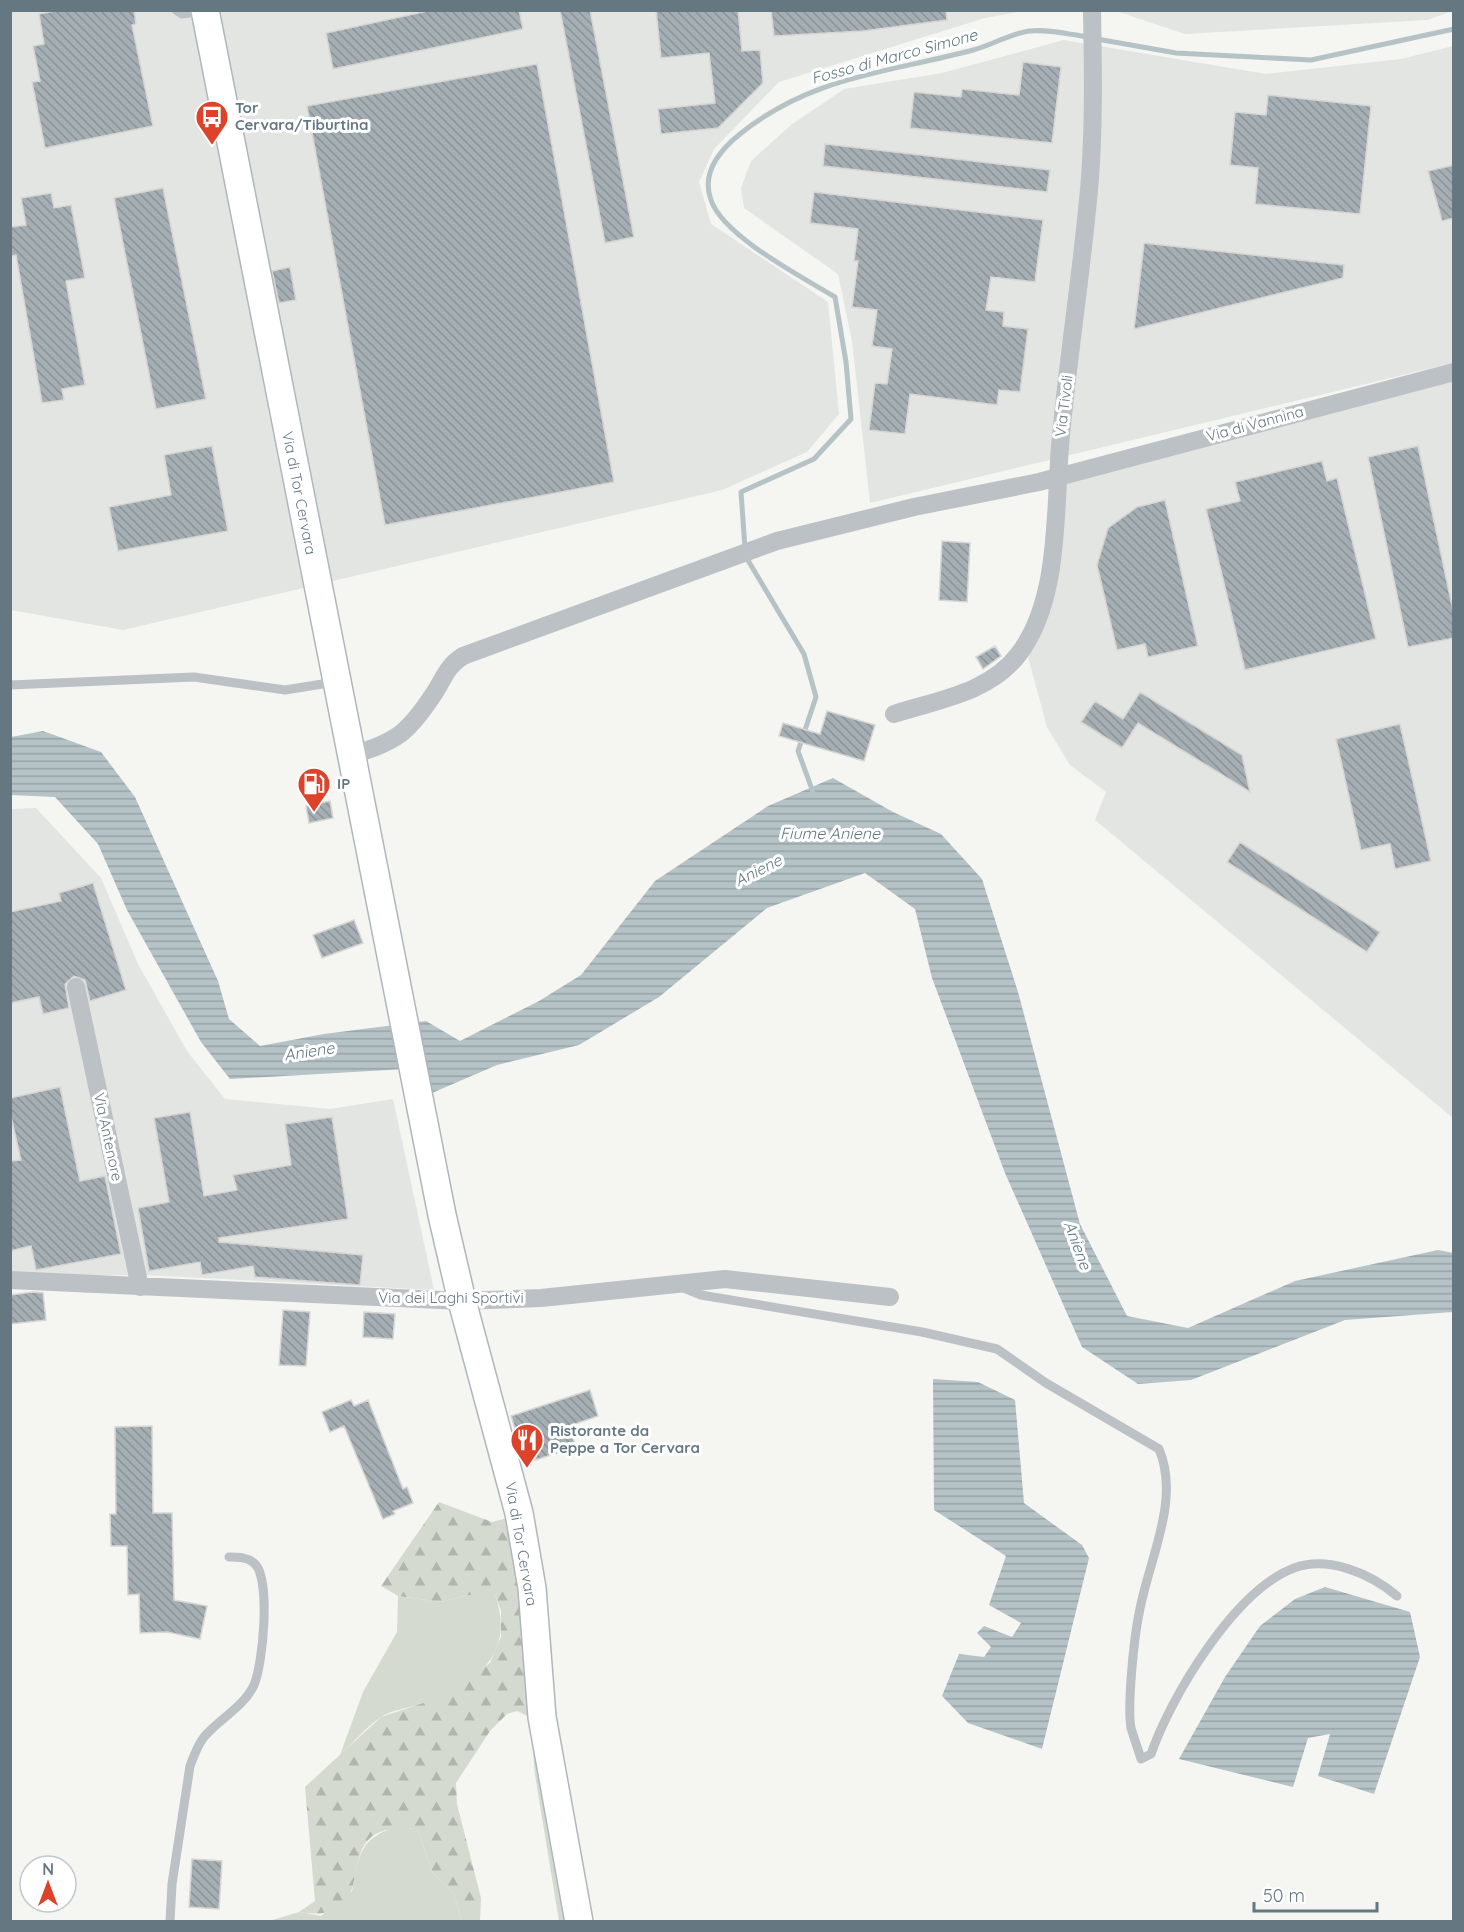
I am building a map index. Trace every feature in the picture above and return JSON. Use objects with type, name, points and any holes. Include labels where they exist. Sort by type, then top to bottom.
[{"type":"street","name":"Via di Tor Cervara","points":[[205,10],[420,1102],[462,1301],[519,1513],[532,1588],[542,1717],[579,1922]]},
{"type":"street","name":"Via Tivoli","points":[[894,714],[992,681],[1010,665],[1026,644],[1038,617],[1053,553],[1058,477],[1090,177],[1092,10]]},
{"type":"street","name":"Via di Vannina","points":[[352,755],[388,744],[408,729],[436,691],[444,673],[463,656],[777,541],[914,507],[1058,477],[1454,372]]},
{"type":"street","name":"Via Antenore","points":[[76,987],[140,1287]]},
{"type":"street","name":"Via dei Laghi Sportivi","points":[[10,1280],[462,1301],[541,1298],[725,1279],[890,1297]]},
{"type":"lane","points":[[176,10],[182,14],[205,10]]},
{"type":"lane","points":[[10,684],[194,677],[285,690],[337,681]]},
{"type":"lane","points":[[676,1285],[701,1295],[922,1332],[996,1349],[1046,1383],[1141,1436],[1159,1449],[1168,1476],[1164,1510],[1139,1614],[1134,1656],[1131,1726],[1141,1759],[1151,1754],[1160,1728],[1178,1694],[1215,1637],[1277,1575],[1296,1567],[1315,1564],[1333,1566],[1376,1581],[1396,1596]]},
{"type":"lane","points":[[170,1922],[172,1884],[187,1785],[196,1750],[204,1737],[244,1701],[259,1669],[263,1612],[261,1574],[255,1564],[249,1560],[229,1557]]},
{"type":"shaded area","points":[[10,11],[1023,11],[985,18],[779,82],[714,149],[699,182],[711,224],[828,302],[839,414],[807,452],[722,490],[123,630],[11,610]]},
{"type":"shaded area","points":[[1116,11],[1453,11],[1427,20],[1185,34]]},
{"type":"shaded area","points":[[1064,40],[1266,74],[1401,59],[1453,46],[1453,363],[870,503],[852,341],[838,274],[744,208],[741,188],[751,161],[791,125],[844,89],[942,73]]},
{"type":"shaded area","points":[[1453,381],[1453,1118],[1095,820],[1106,792],[1070,765],[1047,727],[1028,657],[1060,565],[1065,481]]},
{"type":"shaded area","points":[[36,808],[101,878],[138,964],[187,1051],[225,1099],[330,1109],[393,1099],[434,1290],[143,1275],[11,1276],[11,809]]},
{"type":"green space","points":[[439,1502],[492,1522],[507,1518],[514,1519],[530,1717],[517,1711],[507,1714],[490,1731],[456,1783],[457,1804],[481,1898],[480,1921],[461,1921],[454,1893],[433,1873],[417,1829],[386,1830],[369,1839],[360,1854],[352,1889],[344,1904],[328,1912],[299,1912],[315,1901],[305,1787],[381,1717],[423,1703],[456,1687],[490,1663],[501,1637],[501,1611],[495,1595],[469,1595],[441,1602],[398,1596],[381,1586]]},
{"type":"green space","points":[[469,1595],[495,1595],[500,1617],[500,1636],[495,1652],[486,1666],[457,1688],[381,1717],[340,1755],[363,1692],[397,1632],[398,1596],[441,1602]]},
{"type":"green space","points":[[530,1717],[574,1921],[559,1921],[535,1775]]},
{"type":"green space","points":[[395,1827],[417,1829],[433,1873],[454,1893],[461,1921],[266,1922],[299,1912],[321,1916],[352,1891],[356,1868],[367,1844],[383,1832]]},
{"type":"water","name":"Fiume Aniene","points":[[43,731],[101,752],[135,797],[218,981],[229,1019],[260,1046],[324,1034],[426,1021],[460,1041],[539,1001],[581,975],[655,881],[768,806],[833,778],[893,812],[941,834],[982,879],[1018,992],[1080,1224],[1127,1316],[1188,1328],[1295,1281],[1438,1250],[1453,1253],[1453,1312],[1345,1320],[1191,1380],[1138,1384],[1082,1347],[1005,1173],[932,978],[915,909],[865,873],[767,908],[659,997],[579,1045],[497,1065],[432,1093],[405,1069],[230,1079],[201,1042],[127,910],[98,844],[55,797],[11,795],[11,737]]},
{"type":"water","points":[[933,1379],[978,1382],[1015,1400],[1024,1503],[1082,1545],[1089,1558],[1042,1749],[968,1723],[942,1696],[959,1654],[984,1657],[991,1647],[977,1633],[984,1626],[1012,1637],[1021,1623],[989,1605],[1006,1556],[934,1510]]},
{"type":"water","points":[[1325,1587],[1410,1612],[1420,1657],[1374,1794],[1318,1776],[1330,1734],[1308,1738],[1293,1787],[1179,1759],[1225,1677],[1260,1626],[1295,1599]]},
{"type":"building","points":[[60,10],[134,10],[136,24],[132,25],[153,126],[45,148],[32,82],[40,81],[33,46],[44,44],[39,14]]},
{"type":"building","points":[[432,10],[519,10],[523,29],[333,69],[326,33]]},
{"type":"building","points":[[560,10],[590,10],[634,237],[605,243]]},
{"type":"building","points":[[656,10],[738,10],[742,51],[760,50],[763,83],[718,128],[661,134],[658,109],[715,103],[709,53],[661,58]]},
{"type":"building","points":[[771,10],[946,10],[947,20],[863,31],[774,36]]},
{"type":"building","points":[[1023,62],[1061,67],[1052,143],[910,128],[914,92],[961,97],[962,89],[1019,95]]},
{"type":"building","points":[[537,64],[614,482],[385,525],[307,106]]},
{"type":"building","points":[[1268,95],[1371,106],[1360,214],[1255,204],[1258,168],[1230,165],[1235,112],[1266,115]]},
{"type":"building","points":[[825,144],[1050,170],[1047,192],[823,166]]},
{"type":"building","points":[[1454,165],[1454,218],[1442,221],[1428,171]]},
{"type":"building","points":[[163,188],[206,399],[156,409],[114,198]]},
{"type":"building","points":[[814,192],[1043,220],[1035,282],[991,277],[986,310],[1004,312],[1003,326],[1028,329],[1020,392],[999,390],[997,405],[910,394],[905,434],[869,430],[875,383],[887,384],[892,349],[872,346],[877,310],[852,307],[858,261],[854,261],[858,229],[810,223]]},
{"type":"building","points":[[51,193],[54,208],[71,205],[85,278],[66,281],[85,385],[62,389],[64,400],[42,403],[16,255],[10,256],[10,227],[26,225],[21,198]]},
{"type":"building","points":[[1144,243],[1344,265],[1343,278],[1134,329]]},
{"type":"building","points":[[290,267],[296,300],[279,303],[272,271]]},
{"type":"building","points":[[212,446],[228,531],[118,551],[109,507],[171,495],[164,455]]},
{"type":"building","points":[[1418,446],[1454,615],[1454,638],[1408,647],[1368,457]]},
{"type":"building","points":[[1322,461],[1327,481],[1337,478],[1376,639],[1245,670],[1206,509],[1240,501],[1235,482]]},
{"type":"building","points":[[1165,500],[1198,646],[1148,657],[1145,644],[1117,650],[1097,565],[1108,528],[1137,507]]},
{"type":"building","points":[[942,541],[970,543],[967,602],[939,600]]},
{"type":"building","points":[[995,646],[1001,656],[983,669],[976,657]]},
{"type":"building","points":[[1140,692],[1242,755],[1250,792],[1138,723],[1122,748],[1081,722],[1095,701],[1123,719]]},
{"type":"building","points":[[827,711],[875,725],[864,761],[779,736],[783,723],[820,734]]},
{"type":"building","points":[[1400,724],[1431,861],[1395,869],[1390,844],[1361,850],[1336,739]]},
{"type":"building","points":[[330,801],[333,818],[309,823],[306,806]]},
{"type":"building","points":[[1240,842],[1380,932],[1367,952],[1227,862]]},
{"type":"building","points":[[93,883],[126,990],[90,1001],[85,980],[74,976],[65,984],[69,1008],[43,1014],[39,997],[10,1003],[10,912],[61,901],[59,893]]},
{"type":"building","points":[[354,920],[363,943],[322,958],[313,935]]},
{"type":"building","points":[[60,1087],[80,1181],[105,1176],[121,1254],[36,1270],[31,1246],[10,1251],[10,1161],[21,1160],[10,1112],[10,1098]]},
{"type":"building","points":[[190,1112],[204,1196],[237,1190],[233,1175],[291,1165],[285,1124],[332,1117],[348,1219],[219,1238],[219,1242],[363,1255],[360,1285],[255,1277],[253,1266],[202,1275],[200,1262],[149,1271],[138,1208],[169,1202],[154,1118]]},
{"type":"building","points":[[43,1293],[46,1320],[10,1324],[10,1295]]},
{"type":"building","points":[[283,1310],[310,1312],[306,1366],[279,1365]]},
{"type":"building","points":[[364,1312],[395,1314],[393,1339],[363,1337]]},
{"type":"building","points":[[590,1390],[598,1416],[569,1426],[576,1447],[526,1463],[511,1416]]},
{"type":"building","points":[[351,1400],[354,1406],[368,1400],[403,1489],[407,1487],[413,1503],[393,1511],[395,1514],[383,1519],[344,1426],[330,1432],[322,1412]]},
{"type":"building","points":[[152,1426],[153,1513],[172,1513],[174,1600],[207,1606],[200,1639],[167,1632],[140,1633],[139,1594],[128,1595],[127,1546],[111,1546],[110,1514],[116,1514],[115,1427]]},
{"type":"building","points":[[192,1859],[222,1861],[219,1909],[189,1907]]},
{"type":"waterway","name":"Fosso di Marco Simone","points":[[1097,39],[1176,53],[1311,60],[1454,29]]},
{"type":"waterway","name":"Fosso di Marco Simone","points":[[745,548],[741,492],[814,459],[851,419],[846,362],[835,297],[765,254],[731,228],[718,214],[711,200],[708,181],[719,155],[740,134],[767,115],[795,100],[851,79],[973,50],[1029,31],[1051,31],[1088,37]]},
{"type":"waterway","name":"Fosso di Marco Simone","points":[[746,557],[804,654],[816,697],[798,751],[813,792]]},
{"type":"place","name":"Tor Cervara/Tiburtina","points":[[212,146]]},
{"type":"place","name":"IP","points":[[314,813]]},
{"type":"place","name":"Ristorante da Peppe a Tor Cervara","points":[[527,1469]]},
{"type":"water label","name":"Aniene","points":[[758,870]]},
{"type":"water label","name":"Aniene","points":[[309,1051]]},
{"type":"water label","name":"Aniene","points":[[1078,1245]]}]
